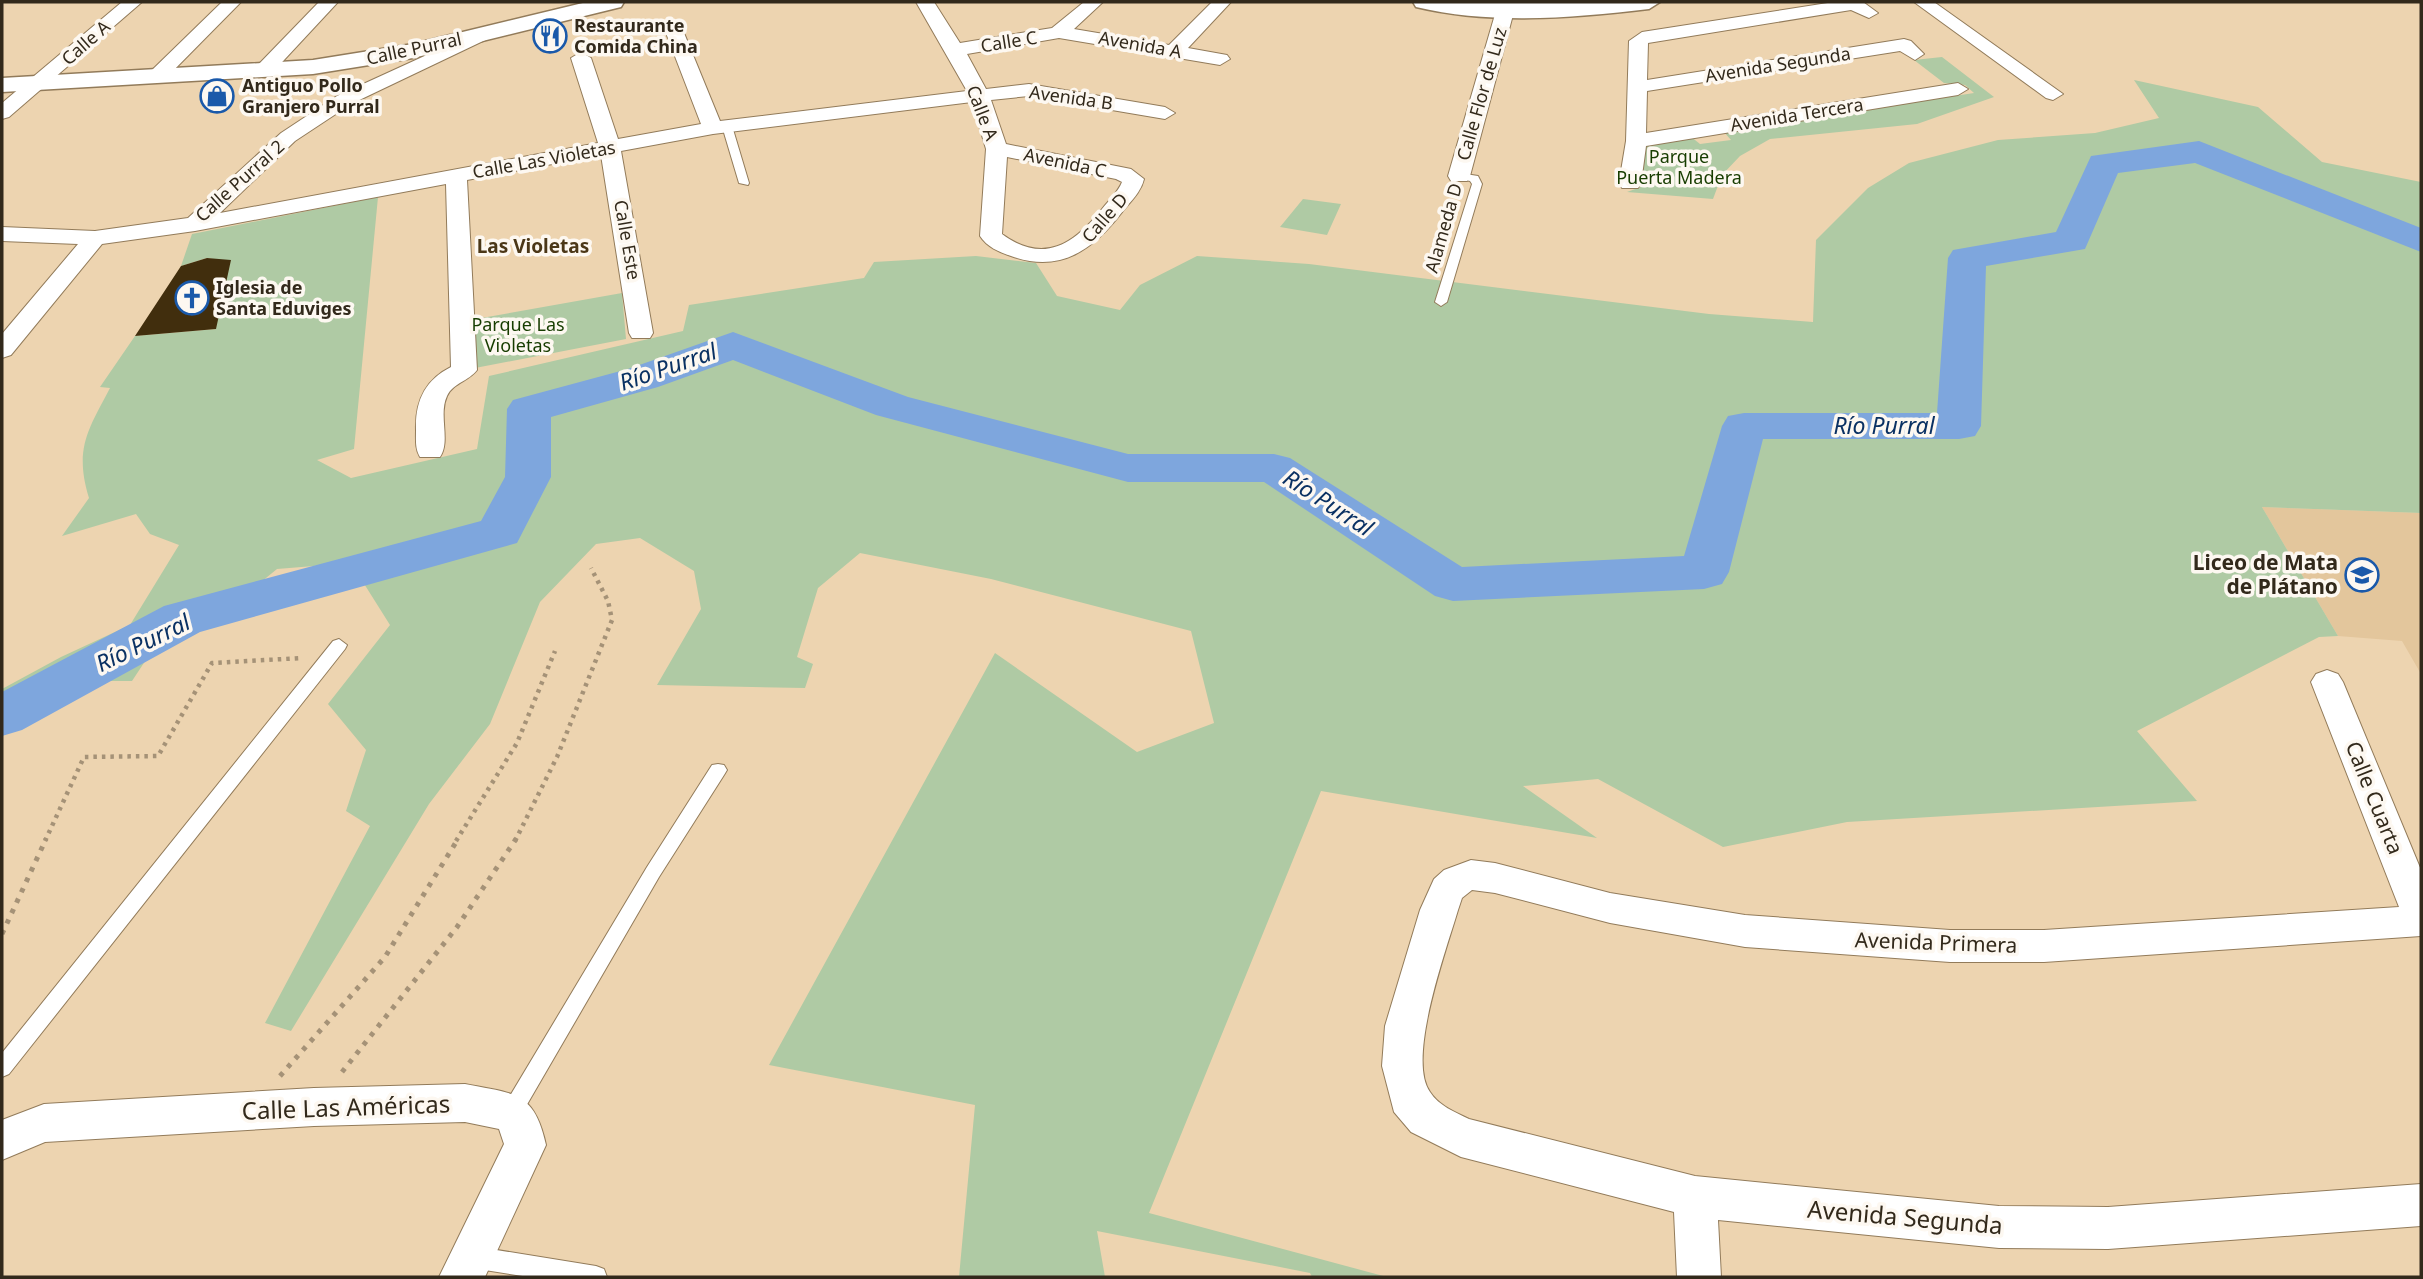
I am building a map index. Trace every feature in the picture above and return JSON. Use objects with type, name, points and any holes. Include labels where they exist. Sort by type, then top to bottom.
[{"type":"street","name":"Calle A","points":[[2,113],[133,2]]},
{"type":"street","points":[[157,76],[232,2]]},
{"type":"street","points":[[264,70],[329,2]]},
{"type":"street","name":"Calle Purral","points":[[2,85],[264,70],[350,62],[495,31],[612,2]]},
{"type":"street","name":"Calle C","points":[[954,50],[1037,38],[1059,32],[1094,2]]},
{"type":"street","points":[[1174,51],[1222,2]]},
{"type":"street","points":[[1424,2],[1505,12],[1583,9],[1649,2]]},
{"type":"street","points":[[1727,2],[1750,20]]},
{"type":"street","points":[[1923,2],[2053,94]]},
{"type":"street","name":"Calle A","points":[[932,4],[978,96],[996,148],[991,236],[1001,245],[1034,256],[1071,253]]},
{"type":"street","points":[[1630,183],[1636,141],[1638,41],[1642,38],[1854,4],[1869,13]]},
{"type":"street","name":"Calle Flor de Luz","points":[[1459,176],[1505,12]]},
{"type":"street","name":"Calle Purral 2","points":[[2,234],[95,238],[195,224],[288,137],[344,100],[495,31]]},
{"type":"street","name":"Avenida A","points":[[1059,32],[1220,59]]},
{"type":"street","points":[[675,33],[720,127]]},
{"type":"street","name":"Avenida Segunda","points":[[1637,87],[1905,45],[1915,54]]},
{"type":"street","name":"Calle Este","points":[[581,58],[610,148],[641,332]]},
{"type":"street","name":"Avenida Tercera","points":[[1636,141],[1958,89]]},
{"type":"street","name":"Avenida B","points":[[894,106],[1036,90],[1165,113]]},
{"type":"street","name":"Calle Las Violetas","points":[[195,224],[720,127],[894,106]]},
{"type":"street","name":"Avenida C","points":[[996,148],[1133,179]]},
{"type":"street","points":[[430,452],[430,401],[442,383],[464,370],[456,175]]},
{"type":"street","name":"Calle D","points":[[1071,253],[1083,244],[1132,187],[1133,179]]},
{"type":"street","points":[[2,351],[95,238]]},
{"type":"street","name":"Calle Cuarta","points":[[2327,682],[2421,915]]},
{"type":"street","name":"Avenida Primera","points":[[1409,1099],[1402,1066],[1405,1026],[1447,890],[1457,880],[1471,875],[1495,878],[1610,908],[1745,932],[1950,946],[2044,946],[2421,921]]},
{"type":"street","name":"Avenida Segunda","points":[[1409,1099],[1426,1118],[1461,1137],[1695,1197],[1999,1227],[2043,1228],[2108,1228],[2421,1205]]},
{"type":"street","name":"Calle Las Américas","points":[[2,1140],[44,1124],[314,1107],[465,1103],[511,1113]]},
{"type":"street","points":[[467,1267],[525,1145],[521,1125],[511,1113]]},
{"type":"street","points":[[1695,1197],[1699,1277]]},
{"type":"lane","points":[[720,127],[744,183]]},
{"type":"lane","name":"Alameda D","points":[[1441,302],[1477,184],[1474,178],[1459,176]]},
{"type":"lane","points":[[2,1069],[335,651]]},
{"type":"lane","points":[[511,1113],[653,872],[718,770]]},
{"type":"lane","points":[[467,1267],[596,1277]]},
{"type":"path","points":[[314,1107],[478,897],[517,838],[548,782],[612,620],[608,601],[591,568]]},
{"type":"path","points":[[2,934],[84,757],[158,756],[212,663],[335,651]]},
{"type":"path","points":[[249,1112],[385,957],[517,743],[555,651]]},
{"type":"shaded area","name":"Liceo de Mata de Plátano","points":[[2262,507],[2421,513],[2421,674],[2402,641],[2338,636]]},
{"type":"green space","name":"Parque Puerta Madera","points":[[1942,57],[1994,97],[1917,124],[1770,139],[1740,156],[1722,175],[1713,199],[1627,192],[1649,184],[1641,167],[1643,145],[1690,136],[1700,144],[1731,140],[1724,132],[1974,93],[1965,85],[1944,83],[1914,60]]},
{"type":"green space","points":[[2134,80],[2258,107],[2322,162],[2421,182],[2421,513],[2262,507],[2338,636],[2319,637],[2137,731],[2197,801],[1847,822],[1723,847],[1598,779],[1523,786],[1597,838],[1321,791],[1149,1213],[1387,1277],[1312,1277],[1310,1273],[1097,1231],[1105,1277],[959,1277],[975,1105],[769,1065],[995,653],[1137,752],[1214,723],[1191,631],[991,579],[860,553],[818,588],[797,657],[813,664],[805,688],[657,685],[701,609],[694,571],[640,538],[596,544],[540,602],[490,724],[429,804],[291,1031],[265,1023],[370,826],[346,811],[366,750],[328,704],[390,625],[351,563],[277,569],[250,591],[165,631],[132,681],[47,681],[2,713],[2,689],[61,657],[130,625],[179,545],[150,534],[136,514],[62,536],[89,498],[83,453],[90,428],[110,388],[100,387],[135,336],[216,329],[219,260],[207,258],[181,266],[192,234],[378,197],[354,449],[317,460],[351,478],[477,449],[489,376],[683,331],[689,305],[864,278],[874,262],[976,256],[1036,263],[1057,296],[1120,310],[1140,285],[1197,256],[1309,264],[1709,314],[1813,322],[1816,240],[1868,188],[1909,163],[1998,140],[2095,133],[2159,118]]},
{"type":"green space","points":[[1303,199],[1341,204],[1327,235],[1280,227]]},
{"type":"green space","name":"Parque Las Violetas","points":[[622,293],[626,339],[475,368],[476,319]]},
{"type":"building","name":"Restaurante Comida China","points":[[549,31],[561,39],[552,42],[539,34]]},
{"type":"building","name":"Antiguo Pollo Granjero Purral","points":[[227,89],[217,102],[206,102],[217,90]]},
{"type":"building","name":"Iglesia de Santa Eduviges","points":[[207,258],[231,260],[216,329],[135,336],[181,266]]},
{"type":"waterway","name":"Río Purral","points":[[2,716],[182,619],[500,532],[528,477],[529,409],[643,378],[733,345],[892,406],[1128,468],[1274,468],[1453,584],[1704,572],[1744,426],[1959,426],[1967,258],[2071,241],[2104,164],[2199,152],[2421,241]]},
{"type":"place","name":"Restaurante Comida China","points":[[550,36]]},
{"type":"place","name":"Antiguo Pollo Granjero Purral","points":[[217,96]]},
{"type":"place","name":"Iglesia de Santa Eduviges","points":[[192,298]]},
{"type":"place","name":"Liceo de Mata de Plátano","points":[[2362,575]]},
{"type":"district","name":"Las Violetas","points":[[533,246]]}]
